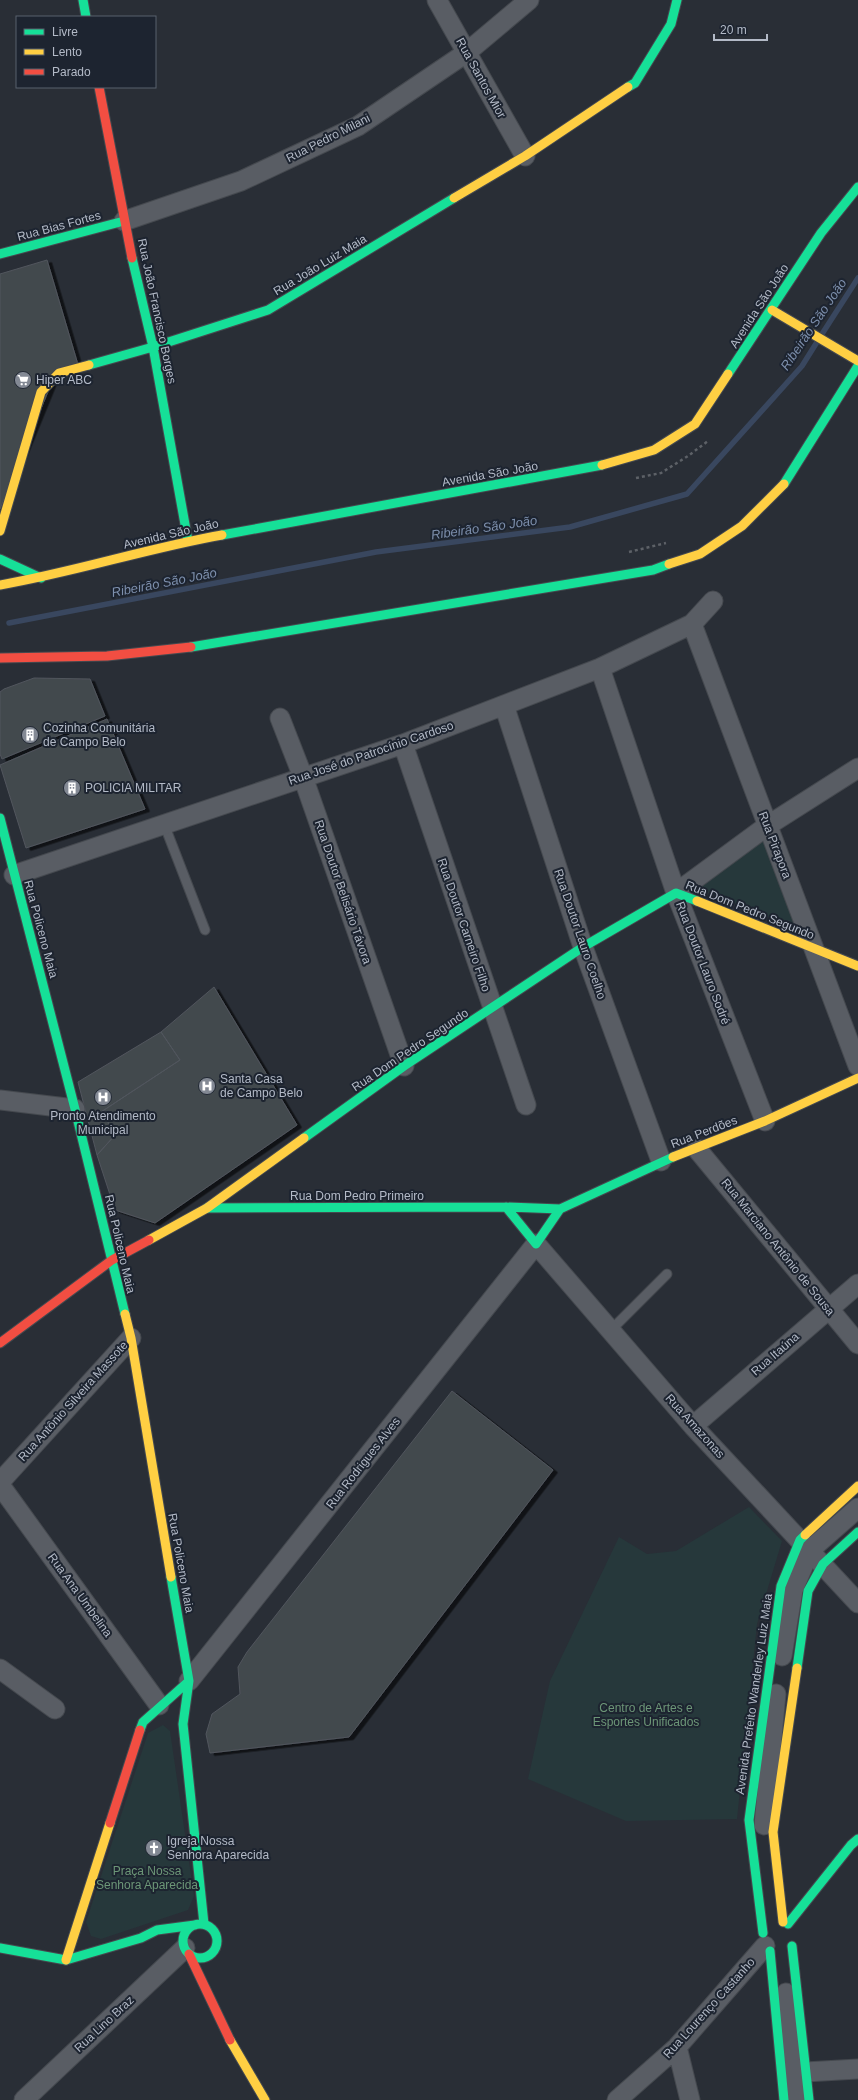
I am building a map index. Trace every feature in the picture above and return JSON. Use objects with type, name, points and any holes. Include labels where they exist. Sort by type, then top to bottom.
[{"type":"street","points":[[83,0],[86,16]]},
{"type":"street","name":"Rua Santos Mior","points":[[437,0],[525,156]]},
{"type":"street","name":"Rua Pedro Milani","points":[[124,220],[241,181],[358,126],[466,53],[529,0]]},
{"type":"street","name":"Rua João Luiz Maia","points":[[0,531],[41,392],[60,373],[154,347],[268,310],[525,156],[635,83],[671,24],[677,0]]},
{"type":"street","name":"Rua João Francisco Borges","points":[[99,88],[124,220],[154,347],[188,541]]},
{"type":"street","name":"Avenida São João","points":[[0,585],[41,578],[188,541],[618,462],[654,450],[695,424],[772,310],[821,233],[858,187]]},
{"type":"street","name":"Rua Bias Fortes","points":[[0,254],[124,220]]},
{"type":"street","points":[[772,310],[858,361]]},
{"type":"street","points":[[0,658],[106,656],[209,646],[654,570],[700,554],[742,526],[781,488],[858,366]]},
{"type":"street","points":[[0,559],[41,578]]},
{"type":"street","name":"Rua José do Patrocínio Cardoso","points":[[14,875],[403,744],[600,668],[692,624],[713,601]]},
{"type":"street","name":"Rua Pirapora","points":[[692,624],[858,1066]]},
{"type":"street","points":[[0,668],[19,658]]},
{"type":"street","name":"Rua Doutor Lauro Sodré","points":[[600,668],[676,893],[765,1120]]},
{"type":"street","name":"Rua Doutor Lauro Coelho","points":[[504,705],[583,947],[661,1162]]},
{"type":"street","name":"Rua Doutor Belisário Távora","points":[[280,718],[303,777],[404,1066]]},
{"type":"street","name":"Rua Doutor Carneiro Filho","points":[[403,744],[492,1009],[526,1105]]},
{"type":"street","points":[[676,893],[767,826],[858,768]]},
{"type":"street","name":"Rua Policeno Maia","points":[[0,818],[76,1109],[130,1338],[189,1681]]},
{"type":"street","name":"Rua Dom Pedro Segundo","points":[[0,1343],[112,1260],[207,1208],[252,1180],[404,1066],[492,1009],[583,947],[676,893],[858,966]]},
{"type":"street","name":"Rua Perdões","points":[[560,1209],[661,1162],[697,1149],[858,1078]]},
{"type":"street","points":[[0,1100],[76,1109]]},
{"type":"street","name":"Rua Marciano Antônio de Sousa","points":[[697,1149],[858,1344]]},
{"type":"street","points":[[253,1209],[258,1196]]},
{"type":"street","points":[[506,1207],[536,1244],[560,1209]]},
{"type":"street","name":"Rua Dom Pedro Primeiro","points":[[207,1208],[506,1207],[560,1209]]},
{"type":"street","name":"Rua Amazonas","points":[[536,1244],[693,1426],[855,1598]]},
{"type":"street","name":"Rua Rodrigues Alves","points":[[189,1681],[536,1244]]},
{"type":"street","name":"Rua Itaúna","points":[[693,1426],[828,1308],[858,1284]]},
{"type":"street","name":"Rua Antônio Silveira Massote","points":[[0,1482],[130,1338]]},
{"type":"street","name":"Rua Ana Umbelina","points":[[0,1485],[173,1715]]},
{"type":"street","points":[[810,2100],[780,1937],[771,1899],[764,1830],[777,1688],[792,1590],[805,1545],[858,1486]]},
{"type":"street","points":[[805,1545],[858,1508]]},
{"type":"street","points":[[797,2100],[780,1937],[773,1832],[808,1591],[823,1564],[858,1532]]},
{"type":"street","points":[[0,1669],[55,1709]]},
{"type":"street","points":[[173,1715],[189,1681]]},
{"type":"street","points":[[189,1681],[173,1715],[199,1925]]},
{"type":"street","points":[[66,1960],[142,1722],[173,1715]]},
{"type":"street","name":"Rua Lourenço Castanho","points":[[617,2100],[677,2047],[780,1937],[851,1844],[858,1839]]},
{"type":"street","points":[[199,1925],[186,1931],[183,1946],[222,2025],[265,2100]]},
{"type":"street","points":[[0,1948],[66,1960],[141,1938],[157,1930],[199,1925],[212,1930],[217,1939],[217,1944],[212,1957],[207,1956],[198,1958],[183,1946]]},
{"type":"street","points":[[780,1937],[784,2100]]},
{"type":"street","points":[[141,1938],[162,1939]]},
{"type":"street","name":"Rua Lino Braz","points":[[24,2100],[183,1946]]},
{"type":"street","points":[[217,1989],[222,2025]]},
{"type":"street","points":[[677,2047],[690,2100]]},
{"type":"street","points":[[805,2072],[858,2069]]},
{"type":"lane","points":[[164,824],[205,930]]},
{"type":"lane","points":[[611,1330],[667,1274]]},
{"type":"path","points":[[625,553],[670,542]]},
{"type":"green space","points":[[765,837],[796,928],[694,887]]},
{"type":"green space","name":"Centro de Artes e Esportes Unificados","points":[[749,1507],[782,1541],[757,1624],[737,1819],[626,1821],[528,1779],[550,1681],[619,1537],[647,1554],[676,1551]]},
{"type":"green space","name":"Praça Nossa Senhora Aparecida","points":[[163,1725],[170,1731],[194,1896],[188,1910],[101,1939],[91,1936],[86,1922],[148,1733]]},
{"type":"building","name":"Hiper ABC","points":[[47,260],[79,368],[56,372],[0,509],[0,274]]},
{"type":"building","name":"Cozinha Comunitária de Campo Belo","points":[[34,678],[90,679],[105,716],[2,759],[0,754],[0,692],[4,689]]},
{"type":"building","name":"POLICIA MILITAR","points":[[107,719],[145,809],[26,848],[0,765]]},
{"type":"building","name":"Santa Casa de Campo Belo","points":[[214,987],[297,1125],[155,1223],[115,1210],[97,1155],[116,1134],[101,1112],[180,1060],[161,1032]]},
{"type":"building","name":"Pronto Atendimento Municipal","points":[[161,1032],[180,1060],[101,1112],[116,1134],[97,1155],[78,1082]]},
{"type":"building","points":[[452,1391],[553,1470],[349,1737],[210,1753],[206,1734],[212,1714],[240,1694],[238,1667],[247,1652]]},
{"type":"waterway","name":"Ribeirão São João","points":[[822,334],[858,278]]},
{"type":"waterway","name":"Ribeirão São João","points":[[9,623],[376,552],[570,527],[687,494],[802,366],[817,342]]},
{"type":"traffic: fast","points":[[83,0],[86,16]]},
{"type":"traffic: fast","points":[[628,87],[635,83],[671,24],[677,0]]},
{"type":"traffic: fast","points":[[728,374],[821,233],[858,187]]},
{"type":"traffic: fast","points":[[89,365],[153,347],[268,310],[454,198]]},
{"type":"traffic: fast","points":[[0,254],[124,221]]},
{"type":"traffic: fast","points":[[132,258],[153,347],[188,541]]},
{"type":"traffic: fast","points":[[784,484],[858,366]]},
{"type":"traffic: fast","points":[[222,535],[602,465]]},
{"type":"traffic: fast","points":[[0,559],[41,578]]},
{"type":"traffic: fast","points":[[191,647],[653,570],[669,564]]},
{"type":"traffic: fast","points":[[0,818],[75,1109],[125,1314]]},
{"type":"traffic: fast","points":[[304,1138],[404,1066],[583,947],[676,893],[697,901]]},
{"type":"traffic: fast","points":[[207,1208],[506,1207],[560,1209],[673,1157]]},
{"type":"traffic: fast","points":[[506,1207],[536,1244],[560,1209]]},
{"type":"traffic: fast","points":[[797,1668],[808,1591],[823,1564],[858,1532]]},
{"type":"traffic: fast","points":[[763,1933],[749,1820],[781,1586],[800,1540],[805,1535]]},
{"type":"traffic: fast","points":[[171,1577],[189,1681],[183,1724],[204,1924]]},
{"type":"traffic: fast","points":[[140,1730],[143,1722],[189,1681]]},
{"type":"traffic: fast","points":[[788,1924],[851,1845],[858,1839]]},
{"type":"traffic: fast","points":[[200,1924],[206,1925],[212,1929],[216,1935],[217,1941],[216,1947],[212,1953],[206,1957],[200,1958],[194,1957],[188,1953],[184,1947],[183,1941],[184,1935],[188,1929],[194,1925],[200,1924]]},
{"type":"traffic: fast","points":[[0,1948],[66,1960],[141,1938],[157,1930],[195,1925]]},
{"type":"traffic: fast","points":[[792,1946],[809,2100]]},
{"type":"traffic: fast","points":[[770,1951],[784,2100]]},
{"type":"traffic: slow","points":[[454,198],[525,156],[628,87]]},
{"type":"traffic: slow","points":[[772,310],[858,361]]},
{"type":"traffic: slow","points":[[0,531],[41,392],[59,373],[89,365]]},
{"type":"traffic: slow","points":[[602,465],[654,450],[695,424],[728,374]]},
{"type":"traffic: slow","points":[[669,564],[700,554],[742,526],[784,484]]},
{"type":"traffic: slow","points":[[0,585],[56,574],[167,546],[222,535]]},
{"type":"traffic: slow","points":[[697,901],[858,966]]},
{"type":"traffic: slow","points":[[673,1157],[765,1121],[858,1078]]},
{"type":"traffic: slow","points":[[149,1240],[207,1208],[304,1138]]},
{"type":"traffic: slow","points":[[125,1314],[131,1338],[171,1577]]},
{"type":"traffic: slow","points":[[805,1535],[858,1486]]},
{"type":"traffic: slow","points":[[783,1922],[773,1832],[797,1668]]},
{"type":"traffic: slow","points":[[66,1960],[110,1823]]},
{"type":"traffic: slow","points":[[230,2040],[265,2100]]},
{"type":"traffic: jam","points":[[99,88],[132,258]]},
{"type":"traffic: jam","points":[[0,658],[107,656],[191,647]]},
{"type":"traffic: jam","points":[[0,1343],[112,1260],[149,1240]]},
{"type":"traffic: jam","points":[[110,1823],[140,1730]]},
{"type":"traffic: jam","points":[[189,1954],[230,2040]]},
{"type":"place","name":"Hiper ABC","points":[[23,380]]},
{"type":"place","name":"Cozinha Comunitária de Campo Belo","points":[[30,735]]},
{"type":"place","name":"POLICIA MILITAR","points":[[72,788]]},
{"type":"place","name":"Santa Casa de Campo Belo","points":[[207,1086]]},
{"type":"place","name":"Pronto Atendimento Municipal","points":[[103,1097]]},
{"type":"place","name":"Igreja Nossa Senhora Aparecida","points":[[154,1848]]}]
